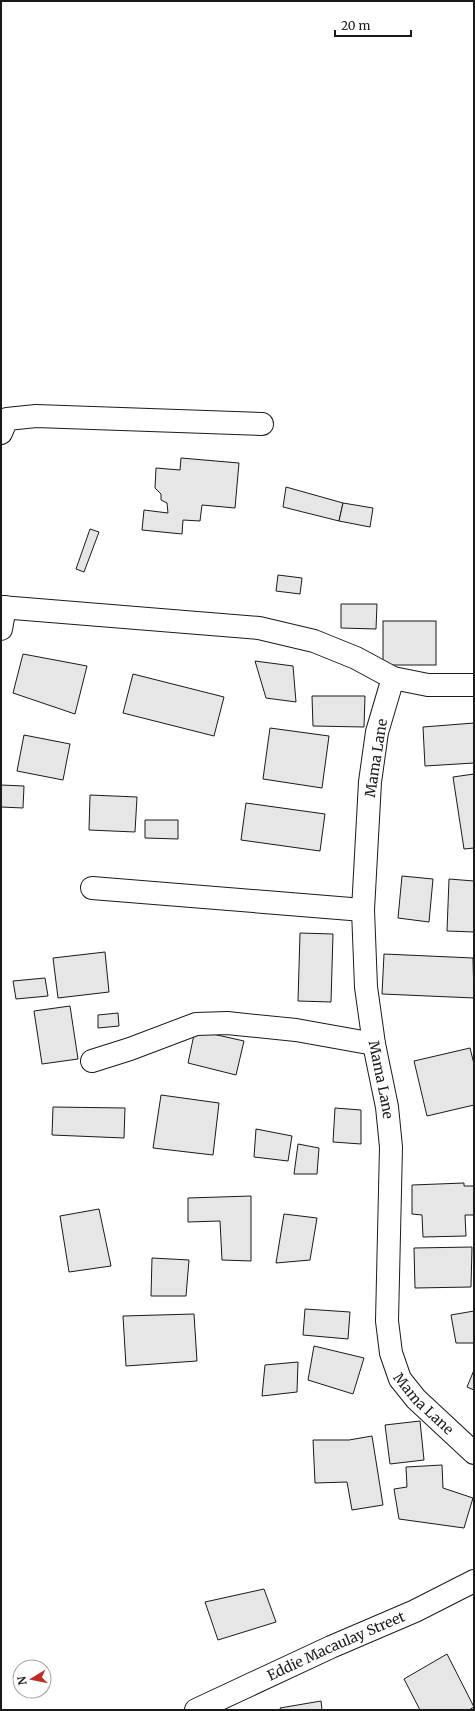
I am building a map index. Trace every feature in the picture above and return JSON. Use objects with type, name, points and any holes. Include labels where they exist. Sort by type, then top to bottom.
[{"type":"street","points":[[1,433],[7,419],[36,416],[262,424]]},
{"type":"street","points":[[1,629],[3,607],[259,628],[314,641],[356,658],[393,678],[428,685],[474,685]]},
{"type":"street","name":"Mama Lane","points":[[393,678],[378,732],[370,782],[364,910],[366,987],[374,1044],[387,1107],[391,1147],[387,1321],[391,1353],[400,1379],[416,1399],[474,1453]]},
{"type":"street","points":[[92,888],[364,910]]},
{"type":"street","points":[[92,1061],[130,1049],[196,1024],[227,1023],[296,1030],[374,1044]]},
{"type":"street","name":"Eddie Macaulay Street","points":[[196,1710],[331,1647],[415,1611],[474,1580]]},
{"type":"building","points":[[181,458],[239,463],[235,508],[202,505],[200,521],[183,520],[182,534],[142,530],[144,510],[168,513],[167,503],[161,500],[161,494],[155,488],[156,468],[180,470]]},
{"type":"building","points":[[286,487],[343,503],[339,521],[283,507]]},
{"type":"building","points":[[343,503],[373,508],[370,527],[339,521]]},
{"type":"building","points":[[90,529],[99,532],[84,572],[76,569]]},
{"type":"building","points":[[278,575],[302,578],[300,594],[276,591]]},
{"type":"building","points":[[341,604],[377,604],[376,629],[341,628]]},
{"type":"building","points":[[383,621],[436,621],[436,665],[383,665]]},
{"type":"building","points":[[23,654],[87,666],[75,714],[13,693]]},
{"type":"building","points":[[255,661],[293,666],[296,702],[266,698]]},
{"type":"building","points":[[133,674],[224,697],[214,736],[123,713]]},
{"type":"building","points":[[312,696],[365,696],[364,727],[313,726]]},
{"type":"building","points":[[474,723],[474,763],[425,766],[423,727]]},
{"type":"building","points":[[270,728],[329,736],[322,788],[263,779]]},
{"type":"building","points":[[24,735],[70,744],[63,780],[17,771]]},
{"type":"building","points":[[474,774],[474,848],[464,849],[453,777]]},
{"type":"building","points":[[1,785],[24,786],[23,808],[1,807]]},
{"type":"building","points":[[90,795],[137,797],[135,832],[89,830]]},
{"type":"building","points":[[246,803],[325,814],[320,851],[241,840]]},
{"type":"building","points":[[145,820],[178,820],[178,839],[145,838]]},
{"type":"building","points":[[402,876],[433,879],[429,922],[398,918]]},
{"type":"building","points":[[449,879],[474,881],[474,932],[447,931]]},
{"type":"building","points":[[300,933],[333,934],[331,1002],[298,1001]]},
{"type":"building","points":[[105,952],[109,992],[58,998],[53,958]]},
{"type":"building","points":[[384,954],[473,958],[474,998],[382,994]]},
{"type":"building","points":[[45,978],[48,996],[16,999],[13,981]]},
{"type":"building","points":[[70,1006],[78,1059],[42,1064],[34,1011]]},
{"type":"building","points":[[118,1013],[119,1026],[98,1028],[98,1015]]},
{"type":"building","points":[[195,1030],[244,1041],[236,1075],[188,1063]]},
{"type":"building","points":[[470,1048],[474,1064],[474,1105],[427,1116],[414,1061]]},
{"type":"building","points":[[161,1095],[219,1103],[213,1155],[153,1148]]},
{"type":"building","points":[[53,1107],[125,1108],[124,1138],[52,1135]]},
{"type":"building","points":[[335,1108],[361,1110],[361,1144],[333,1142]]},
{"type":"building","points":[[256,1129],[292,1136],[288,1161],[254,1157]]},
{"type":"building","points":[[298,1144],[319,1148],[317,1174],[294,1174]]},
{"type":"building","points":[[464,1183],[464,1186],[474,1186],[474,1215],[465,1215],[466,1236],[423,1237],[422,1215],[412,1214],[412,1185]]},
{"type":"building","points":[[251,1196],[251,1261],[222,1260],[220,1221],[188,1222],[188,1198]]},
{"type":"building","points":[[99,1209],[111,1266],[69,1272],[60,1216]]},
{"type":"building","points":[[284,1214],[317,1218],[310,1260],[276,1263]]},
{"type":"building","points":[[472,1247],[471,1287],[415,1288],[414,1248]]},
{"type":"building","points":[[152,1258],[189,1260],[186,1296],[151,1296]]},
{"type":"building","points":[[305,1309],[350,1312],[348,1339],[303,1335]]},
{"type":"building","points":[[474,1311],[474,1343],[456,1343],[451,1315]]},
{"type":"building","points":[[194,1314],[197,1361],[126,1366],[123,1316]]},
{"type":"building","points":[[314,1346],[364,1358],[353,1394],[308,1380]]},
{"type":"building","points":[[298,1362],[297,1392],[262,1396],[265,1365]]},
{"type":"building","points":[[474,1370],[474,1390],[467,1387]]},
{"type":"building","points":[[420,1421],[424,1460],[390,1464],[385,1425]]},
{"type":"building","points":[[372,1436],[383,1505],[352,1510],[347,1482],[315,1483],[313,1440],[349,1440]]},
{"type":"building","points":[[442,1465],[443,1488],[473,1498],[464,1528],[399,1519],[394,1489],[407,1487],[406,1467]]},
{"type":"building","points":[[264,1589],[276,1622],[218,1640],[205,1602]]},
{"type":"building","points":[[447,1654],[474,1707],[469,1710],[420,1710],[404,1679]]},
{"type":"building","points":[[321,1701],[322,1710],[281,1710],[280,1708]]}]
